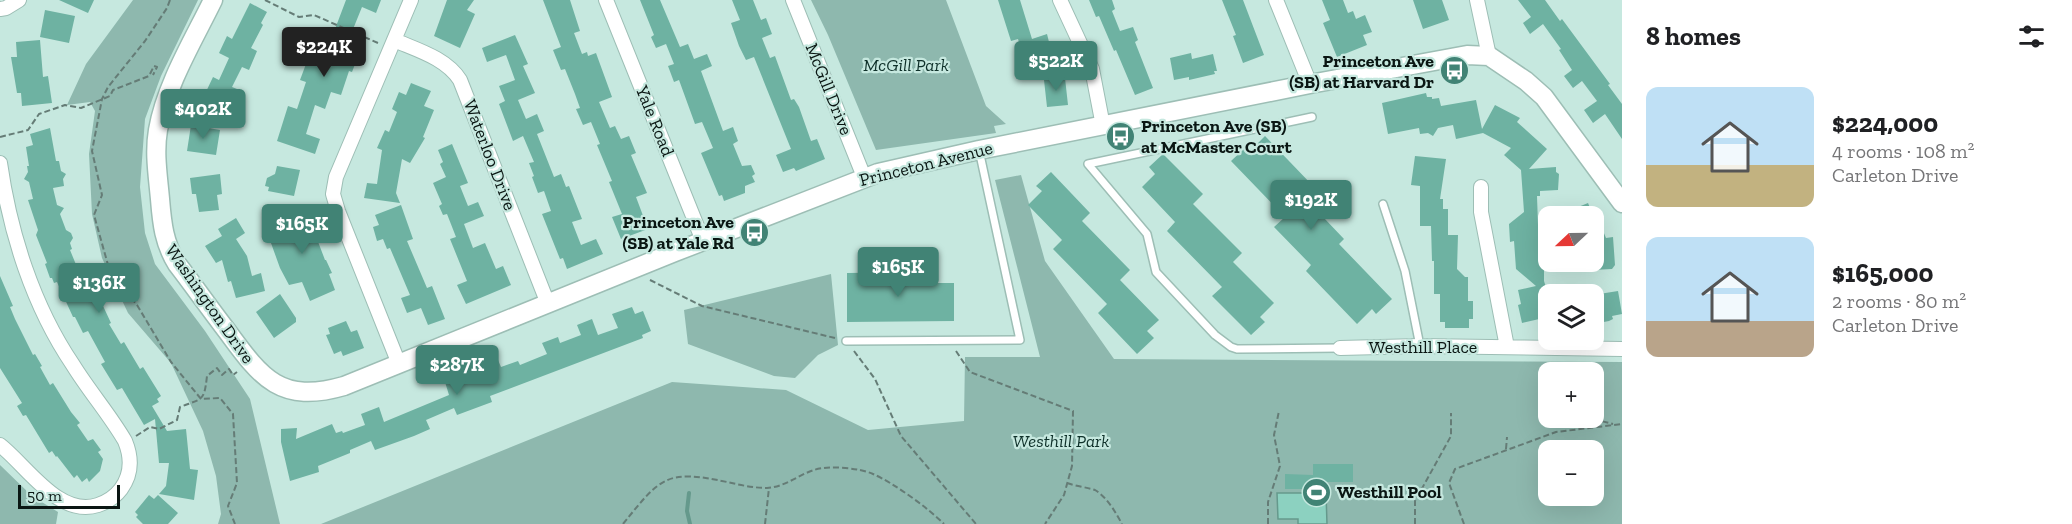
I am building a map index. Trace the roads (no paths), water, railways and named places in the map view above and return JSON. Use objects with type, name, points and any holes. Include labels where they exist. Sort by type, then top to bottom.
[{"type":"street","points":[[0,9],[19,0]]},
{"type":"street","name":"Washington Drive","points":[[213,0],[175,78],[158,130],[156,152],[163,233],[177,264],[253,367],[286,388]]},
{"type":"street","points":[[399,364],[338,212],[333,194],[336,177],[411,0]]},
{"type":"street","name":"Yale Road","points":[[606,0],[703,241]]},
{"type":"street","name":"McGill Drive","points":[[793,0],[864,177]]},
{"type":"street","points":[[1060,0],[1092,69],[1102,126]]},
{"type":"street","points":[[1276,0],[1310,84]]},
{"type":"street","points":[[1477,0],[1489,56],[1526,81],[1544,97],[1622,203]]},
{"type":"street","name":"Waterloo Drive","points":[[394,40],[441,61],[460,80],[548,304]]},
{"type":"street","name":"Princeton Avenue","points":[[286,388],[308,392],[332,390],[864,177],[979,150],[1310,84],[1467,55],[1489,56]]},
{"type":"street","points":[[0,163],[15,233],[40,303],[72,364],[125,441],[130,454],[130,469],[120,489],[110,499],[92,507],[72,506],[54,495],[0,445]]},
{"type":"street","points":[[1481,187],[1481,213],[1507,347]]},
{"type":"street","name":"Westhill Place","points":[[1340,348],[1420,346],[1622,349]]},
{"type":"lane","points":[[1312,117],[1088,164],[1147,234],[1156,272],[1215,335],[1231,347],[1340,348]]},
{"type":"lane","points":[[846,341],[1020,340],[979,150]]},
{"type":"lane","points":[[1383,204],[1405,271],[1420,346]]},
{"type":"waterway","points":[[689,493],[687,511],[690,524]]},
{"type":"place","name":"Princeton Ave (SB) at Harvard Dr","points":[[1455,71]]},
{"type":"place","name":"Princeton Ave (SB) at McMaster Court","points":[[1120,136]]},
{"type":"place","name":"Princeton Ave (SB) at Yale Rd","points":[[755,232]]},
{"type":"place","name":"Westhill Pool","points":[[1316,492]]},
{"type":"park label","name":"McGill Park","points":[[906,65]]},
{"type":"park label","name":"Westhill Park","points":[[1061,441]]}]
